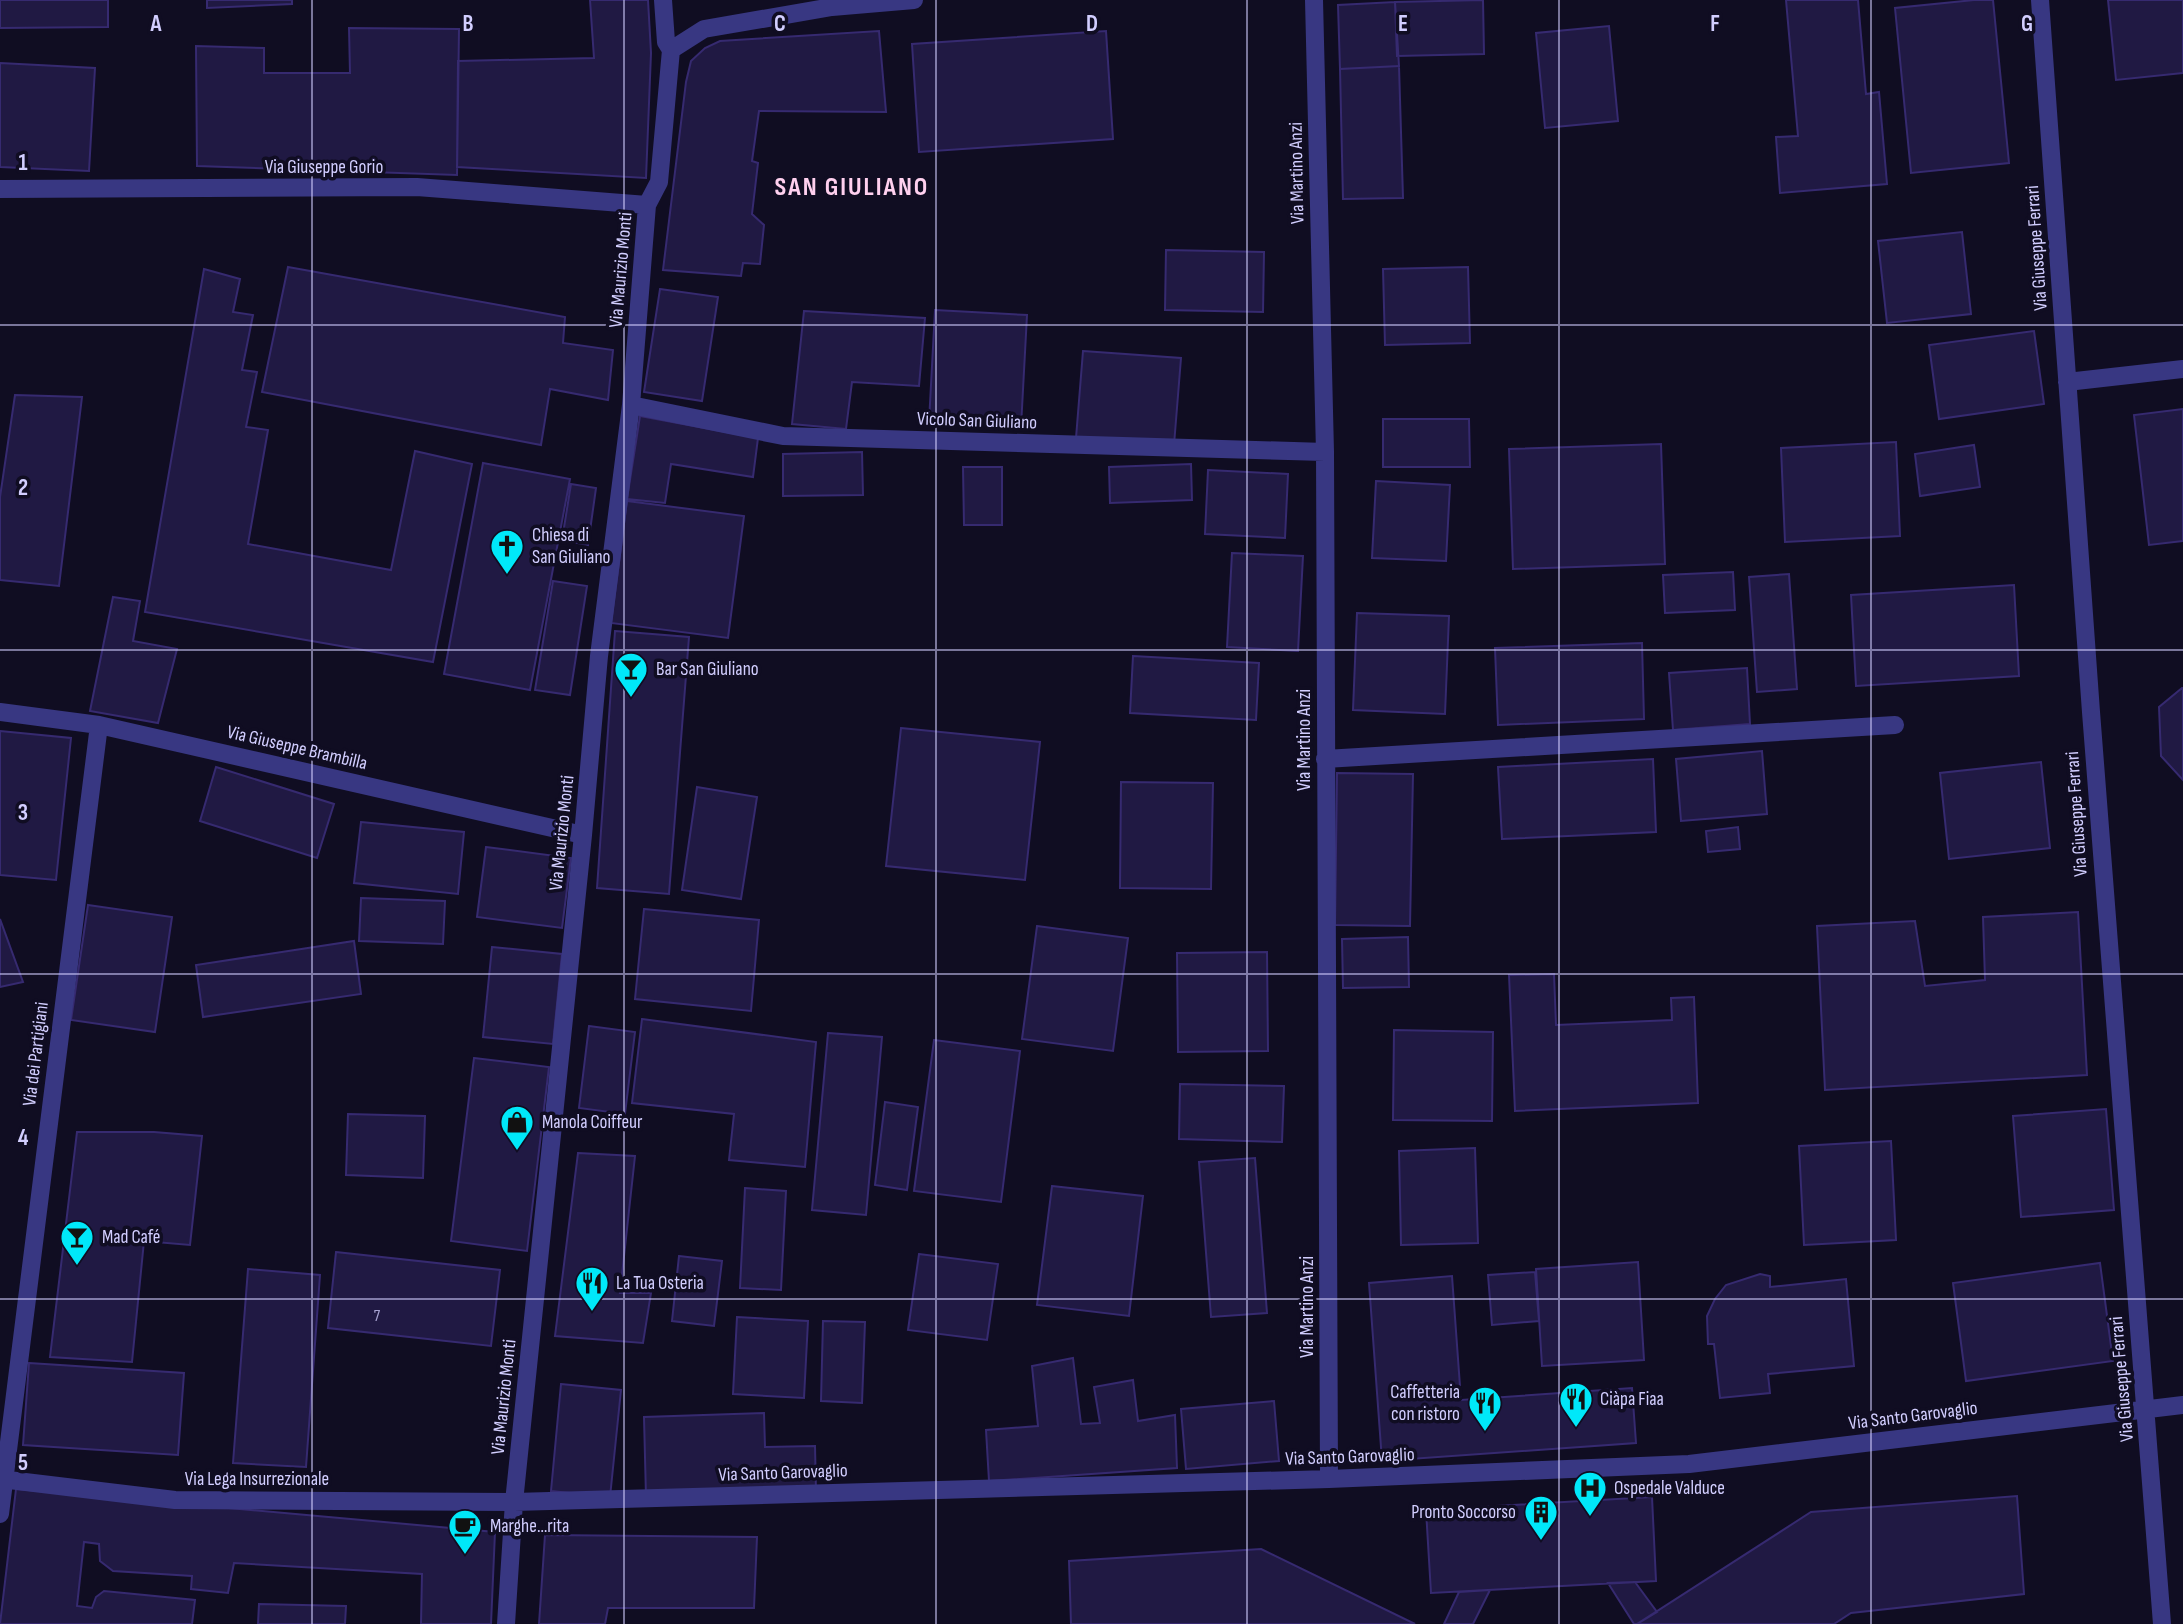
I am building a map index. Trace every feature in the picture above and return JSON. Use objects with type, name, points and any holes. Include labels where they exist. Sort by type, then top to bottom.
[{"type":"street","name":"Via Maurizio Monti","points":[[506,1624],[514,1502],[599,656],[631,405],[647,205],[659,182],[671,50],[666,42],[663,0]]},
{"type":"street","points":[[671,50],[704,29],[832,7],[914,0]]},
{"type":"street","name":"Via Martino Anzi","points":[[1314,0],[1325,452],[1329,1479]]},
{"type":"street","name":"Via Giuseppe Ferrari","points":[[2040,0],[2162,1624]]},
{"type":"street","name":"Via Giuseppe Gorio","points":[[0,189],[417,187],[647,205]]},
{"type":"street","points":[[2067,382],[2183,369]]},
{"type":"street","name":"Vicolo San Giuliano","points":[[631,405],[783,436],[1325,452]]},
{"type":"street","name":"Via Giuseppe Brambilla","points":[[0,712],[99,725],[583,835]]},
{"type":"street","name":"Via dei Partigiani","points":[[0,1514],[2,1479],[99,725]]},
{"type":"street","points":[[1325,759],[1895,725]]},
{"type":"street","name":"Via Santo Garovaglio","points":[[514,1502],[1329,1479],[1689,1464],[2183,1405]]},
{"type":"street","name":"Via Lega Insurrezionale","points":[[2,1479],[175,1500],[514,1502]]},
{"type":"building","points":[[0,0],[108,0],[108,27],[0,28]]},
{"type":"building","points":[[207,0],[292,0],[292,4],[207,8]]},
{"type":"building","points":[[590,0],[648,0],[651,53],[646,178],[457,167],[458,61],[594,58]]},
{"type":"building","points":[[1483,0],[1484,54],[1397,56],[1395,2]]},
{"type":"building","points":[[1786,0],[1858,0],[1866,94],[1879,92],[1887,184],[1780,193],[1776,137],[1798,136]]},
{"type":"building","points":[[1993,0],[2009,163],[1911,173],[1895,8]]},
{"type":"building","points":[[2108,0],[2183,0],[2183,73],[2116,80]]},
{"type":"building","points":[[1395,2],[1399,66],[1340,69],[1338,5]]},
{"type":"building","points":[[1609,26],[1618,121],[1545,128],[1536,33]]},
{"type":"building","points":[[349,28],[459,29],[457,175],[197,166],[196,46],[264,48],[264,73],[350,73]]},
{"type":"building","points":[[879,31],[886,112],[759,111],[752,161],[758,163],[752,214],[764,225],[760,264],[743,263],[741,276],[663,270],[686,82],[691,61],[705,48],[720,41]]},
{"type":"building","points":[[1106,31],[1113,139],[919,152],[912,44]]},
{"type":"building","points":[[0,63],[95,68],[89,171],[0,167]]},
{"type":"building","points":[[1399,66],[1403,198],[1343,199],[1340,69]]},
{"type":"building","points":[[1962,232],[1971,314],[1887,323],[1878,241]]},
{"type":"building","points":[[1166,250],[1264,252],[1263,312],[1165,310]]},
{"type":"building","points":[[288,267],[565,317],[563,343],[613,350],[608,400],[550,389],[541,445],[262,392]]},
{"type":"building","points":[[1468,267],[1470,343],[1385,345],[1383,269]]},
{"type":"building","points":[[204,269],[240,279],[233,312],[253,315],[242,370],[257,372],[246,427],[268,430],[248,544],[391,570],[415,451],[472,464],[433,662],[145,612]]},
{"type":"building","points":[[660,289],[718,297],[702,401],[644,392]]},
{"type":"building","points":[[935,310],[1027,315],[1021,427],[929,422]]},
{"type":"building","points":[[804,311],[925,318],[919,386],[852,382],[846,429],[792,424]]},
{"type":"building","points":[[2034,331],[2044,404],[1939,419],[1929,345]]},
{"type":"building","points":[[1083,351],[1181,358],[1174,445],[1076,438]]},
{"type":"building","points":[[15,395],[82,397],[59,586],[0,580],[0,497]]},
{"type":"building","points":[[2183,409],[2183,541],[2149,545],[2134,415]]},
{"type":"building","points":[[640,416],[758,438],[753,477],[671,464],[665,503],[627,499]]},
{"type":"building","points":[[1383,419],[1469,419],[1470,467],[1383,467]]},
{"type":"building","points":[[1896,442],[1900,536],[1785,542],[1781,448]]},
{"type":"building","points":[[1661,444],[1665,564],[1513,569],[1509,449]]},
{"type":"building","points":[[1974,445],[1980,487],[1920,496],[1915,454]]},
{"type":"building","points":[[862,452],[863,495],[783,496],[783,454]]},
{"type":"building","name":"Chiesa di San Giuliano","points":[[483,463],[570,479],[530,690],[444,674]]},
{"type":"building","points":[[1191,464],[1192,500],[1110,503],[1109,467]]},
{"type":"building","points":[[963,467],[1002,467],[1002,525],[964,525]]},
{"type":"building","points":[[1208,470],[1288,474],[1285,538],[1205,534]]},
{"type":"building","points":[[1376,481],[1450,485],[1446,561],[1372,558]]},
{"type":"building","points":[[571,484],[596,488],[588,545],[562,540]]},
{"type":"building","points":[[627,501],[744,516],[728,638],[611,623]]},
{"type":"building","points":[[1232,553],[1303,556],[1298,651],[1227,647]]},
{"type":"building","points":[[1733,572],[1735,610],[1665,613],[1663,575]]},
{"type":"building","points":[[1789,574],[1797,689],[1757,692],[1749,577]]},
{"type":"building","points":[[553,581],[587,586],[570,695],[535,690]]},
{"type":"building","points":[[2014,585],[2019,676],[1856,686],[1851,595]]},
{"type":"building","points":[[113,597],[140,601],[133,641],[177,649],[158,723],[90,711]]},
{"type":"building","points":[[1357,613],[1449,616],[1445,714],[1353,710]]},
{"type":"building","points":[[615,631],[689,637],[669,894],[597,888]]},
{"type":"building","points":[[1642,643],[1644,719],[1498,725],[1495,648]]},
{"type":"building","points":[[1133,656],[1259,663],[1256,720],[1130,713]]},
{"type":"building","points":[[1747,668],[1750,724],[1673,730],[1669,673]]},
{"type":"building","points":[[2182,688],[2183,780],[2161,756],[2159,707]]},
{"type":"building","points":[[901,728],[1040,742],[1025,880],[886,866]]},
{"type":"building","points":[[0,731],[71,738],[56,880],[0,875]]},
{"type":"building","points":[[1762,751],[1767,814],[1681,821],[1676,759]]},
{"type":"building","points":[[1653,759],[1656,832],[1502,839],[1498,767]]},
{"type":"building","points":[[2041,762],[2050,848],[1949,859],[1940,773]]},
{"type":"building","points":[[216,767],[334,804],[317,858],[200,821]]},
{"type":"building","points":[[1337,773],[1413,774],[1410,926],[1335,925]]},
{"type":"building","points":[[1121,782],[1213,783],[1211,889],[1120,888]]},
{"type":"building","points":[[697,787],[757,797],[741,899],[682,890]]},
{"type":"building","points":[[361,822],[464,832],[458,894],[354,883]]},
{"type":"building","points":[[1738,827],[1740,849],[1708,852],[1706,831]]},
{"type":"building","points":[[486,847],[571,858],[562,928],[477,917]]},
{"type":"building","points":[[361,898],[445,901],[443,944],[359,941]]},
{"type":"building","points":[[88,905],[172,917],[155,1032],[71,1020]]},
{"type":"building","points":[[644,909],[759,920],[751,1011],[635,999]]},
{"type":"building","points":[[2078,912],[2087,1075],[1825,1090],[1817,926],[1915,921],[1925,986],[1985,980],[1983,917]]},
{"type":"building","points":[[0,919],[23,982],[0,987]]},
{"type":"building","points":[[1037,926],[1128,938],[1113,1051],[1022,1039]]},
{"type":"building","points":[[1408,937],[1409,987],[1343,988],[1342,939]]},
{"type":"building","points":[[354,941],[361,994],[203,1017],[196,965]]},
{"type":"building","points":[[492,947],[562,954],[553,1044],[483,1037]]},
{"type":"building","points":[[1267,952],[1268,1051],[1178,1052],[1177,953]]},
{"type":"building","points":[[1554,974],[1556,1025],[1672,1020],[1671,998],[1694,997],[1698,1103],[1515,1111],[1509,975]]},
{"type":"building","points":[[642,1019],[816,1042],[805,1167],[729,1160],[734,1114],[632,1103]]},
{"type":"building","points":[[589,1026],[635,1032],[625,1114],[579,1108]]},
{"type":"building","points":[[1394,1030],[1493,1032],[1492,1121],[1393,1120]]},
{"type":"building","points":[[828,1033],[882,1037],[866,1215],[812,1210]]},
{"type":"building","points":[[934,1040],[1020,1051],[1001,1202],[914,1191]]},
{"type":"building","points":[[474,1058],[549,1067],[527,1251],[451,1241]]},
{"type":"building","points":[[1180,1084],[1284,1086],[1282,1142],[1179,1139]]},
{"type":"building","points":[[885,1102],[918,1107],[907,1190],[875,1185]]},
{"type":"building","points":[[2106,1109],[2114,1210],[2021,1217],[2013,1116]]},
{"type":"building","points":[[348,1114],[425,1116],[423,1178],[346,1175]]},
{"type":"building","points":[[77,1132],[154,1132],[202,1136],[190,1245],[144,1241],[132,1362],[50,1357]]},
{"type":"building","points":[[1891,1141],[1896,1240],[1804,1245],[1799,1146]]},
{"type":"building","points":[[1475,1148],[1478,1243],[1401,1245],[1399,1151]]},
{"type":"building","points":[[578,1153],[635,1156],[620,1293],[651,1293],[643,1343],[555,1336]]},
{"type":"building","points":[[1255,1158],[1267,1313],[1211,1317],[1199,1162]]},
{"type":"building","points":[[1052,1186],[1143,1196],[1129,1316],[1037,1305]]},
{"type":"building","points":[[745,1188],[786,1191],[781,1290],[740,1288]]},
{"type":"building","points":[[336,1252],[500,1270],[491,1346],[328,1328]]},
{"type":"building","points":[[919,1254],[998,1264],[987,1340],[908,1330]]},
{"type":"building","points":[[679,1256],[722,1261],[714,1326],[672,1321]]},
{"type":"building","points":[[1638,1262],[1644,1360],[1542,1366],[1536,1269]]},
{"type":"building","points":[[2100,1263],[2113,1361],[1966,1381],[1953,1283]]},
{"type":"building","points":[[248,1269],[320,1275],[306,1467],[233,1463]]},
{"type":"building","points":[[1535,1272],[1539,1321],[1492,1325],[1488,1275]]},
{"type":"building","points":[[1760,1274],[1770,1276],[1770,1287],[1846,1279],[1854,1366],[1768,1374],[1770,1393],[1720,1398],[1714,1344],[1708,1344],[1707,1316],[1726,1285]]},
{"type":"building","points":[[1452,1276],[1461,1400],[1632,1388],[1636,1443],[1382,1461],[1369,1283]]},
{"type":"building","points":[[737,1317],[808,1321],[804,1398],[733,1394]]},
{"type":"building","points":[[823,1321],[865,1322],[862,1403],[821,1401]]},
{"type":"building","points":[[1073,1358],[1081,1424],[1100,1423],[1094,1387],[1133,1380],[1138,1421],[1175,1415],[1177,1468],[989,1481],[986,1430],[1038,1426],[1032,1366]]},
{"type":"building","points":[[29,1363],[184,1373],[178,1455],[23,1445]]},
{"type":"building","points":[[561,1384],[621,1390],[610,1497],[551,1491]]},
{"type":"building","points":[[1274,1401],[1279,1461],[1186,1469],[1181,1409]]},
{"type":"building","points":[[764,1413],[765,1447],[815,1446],[816,1492],[646,1497],[644,1417]]},
{"type":"building","points":[[16,1489],[495,1532],[491,1624],[421,1624],[422,1574],[234,1563],[228,1593],[191,1589],[192,1576],[113,1571],[100,1561],[99,1544],[84,1542],[77,1606],[92,1608],[96,1597],[104,1591],[195,1600],[192,1624],[0,1624]]},
{"type":"building","points":[[2017,1496],[2024,1594],[1851,1613],[1834,1624],[1637,1624],[1811,1512]]},
{"type":"building","name":"Pronto Soccorso","points":[[1652,1497],[1656,1581],[1431,1593],[1426,1510]]},
{"type":"building","points":[[545,1535],[757,1537],[754,1608],[608,1608],[605,1624],[539,1624]]},
{"type":"building","points":[[1261,1549],[1415,1624],[1071,1624],[1069,1561]]},
{"type":"building","points":[[1635,1582],[1657,1612],[1637,1624],[1634,1624],[1608,1583]]},
{"type":"building","points":[[1490,1590],[1473,1624],[1444,1624],[1459,1592]]},
{"type":"building","points":[[259,1604],[346,1606],[345,1624],[258,1624]]},
{"type":"place","name":"Chiesa di San Giuliano","points":[[507,576]]},
{"type":"place","name":"Bar San Giuliano","points":[[631,699]]},
{"type":"place","name":"Manola Coiffeur","points":[[517,1152]]},
{"type":"place","name":"Mad Café","points":[[77,1267]]},
{"type":"place","name":"La Tua Osteria","points":[[592,1313]]},
{"type":"place","name":"Ciàpa Fiaa","points":[[1576,1429]]},
{"type":"place","name":"Caffetteria con ristoro","points":[[1485,1433]]},
{"type":"place","name":"Ospedale Valduce","points":[[1590,1518]]},
{"type":"place","name":"Pronto Soccorso","points":[[1541,1542]]},
{"type":"place","name":"Marghe…rita","points":[[465,1556]]},
{"type":"district","name":"SAN GIULIANO","points":[[852,187]]}]
